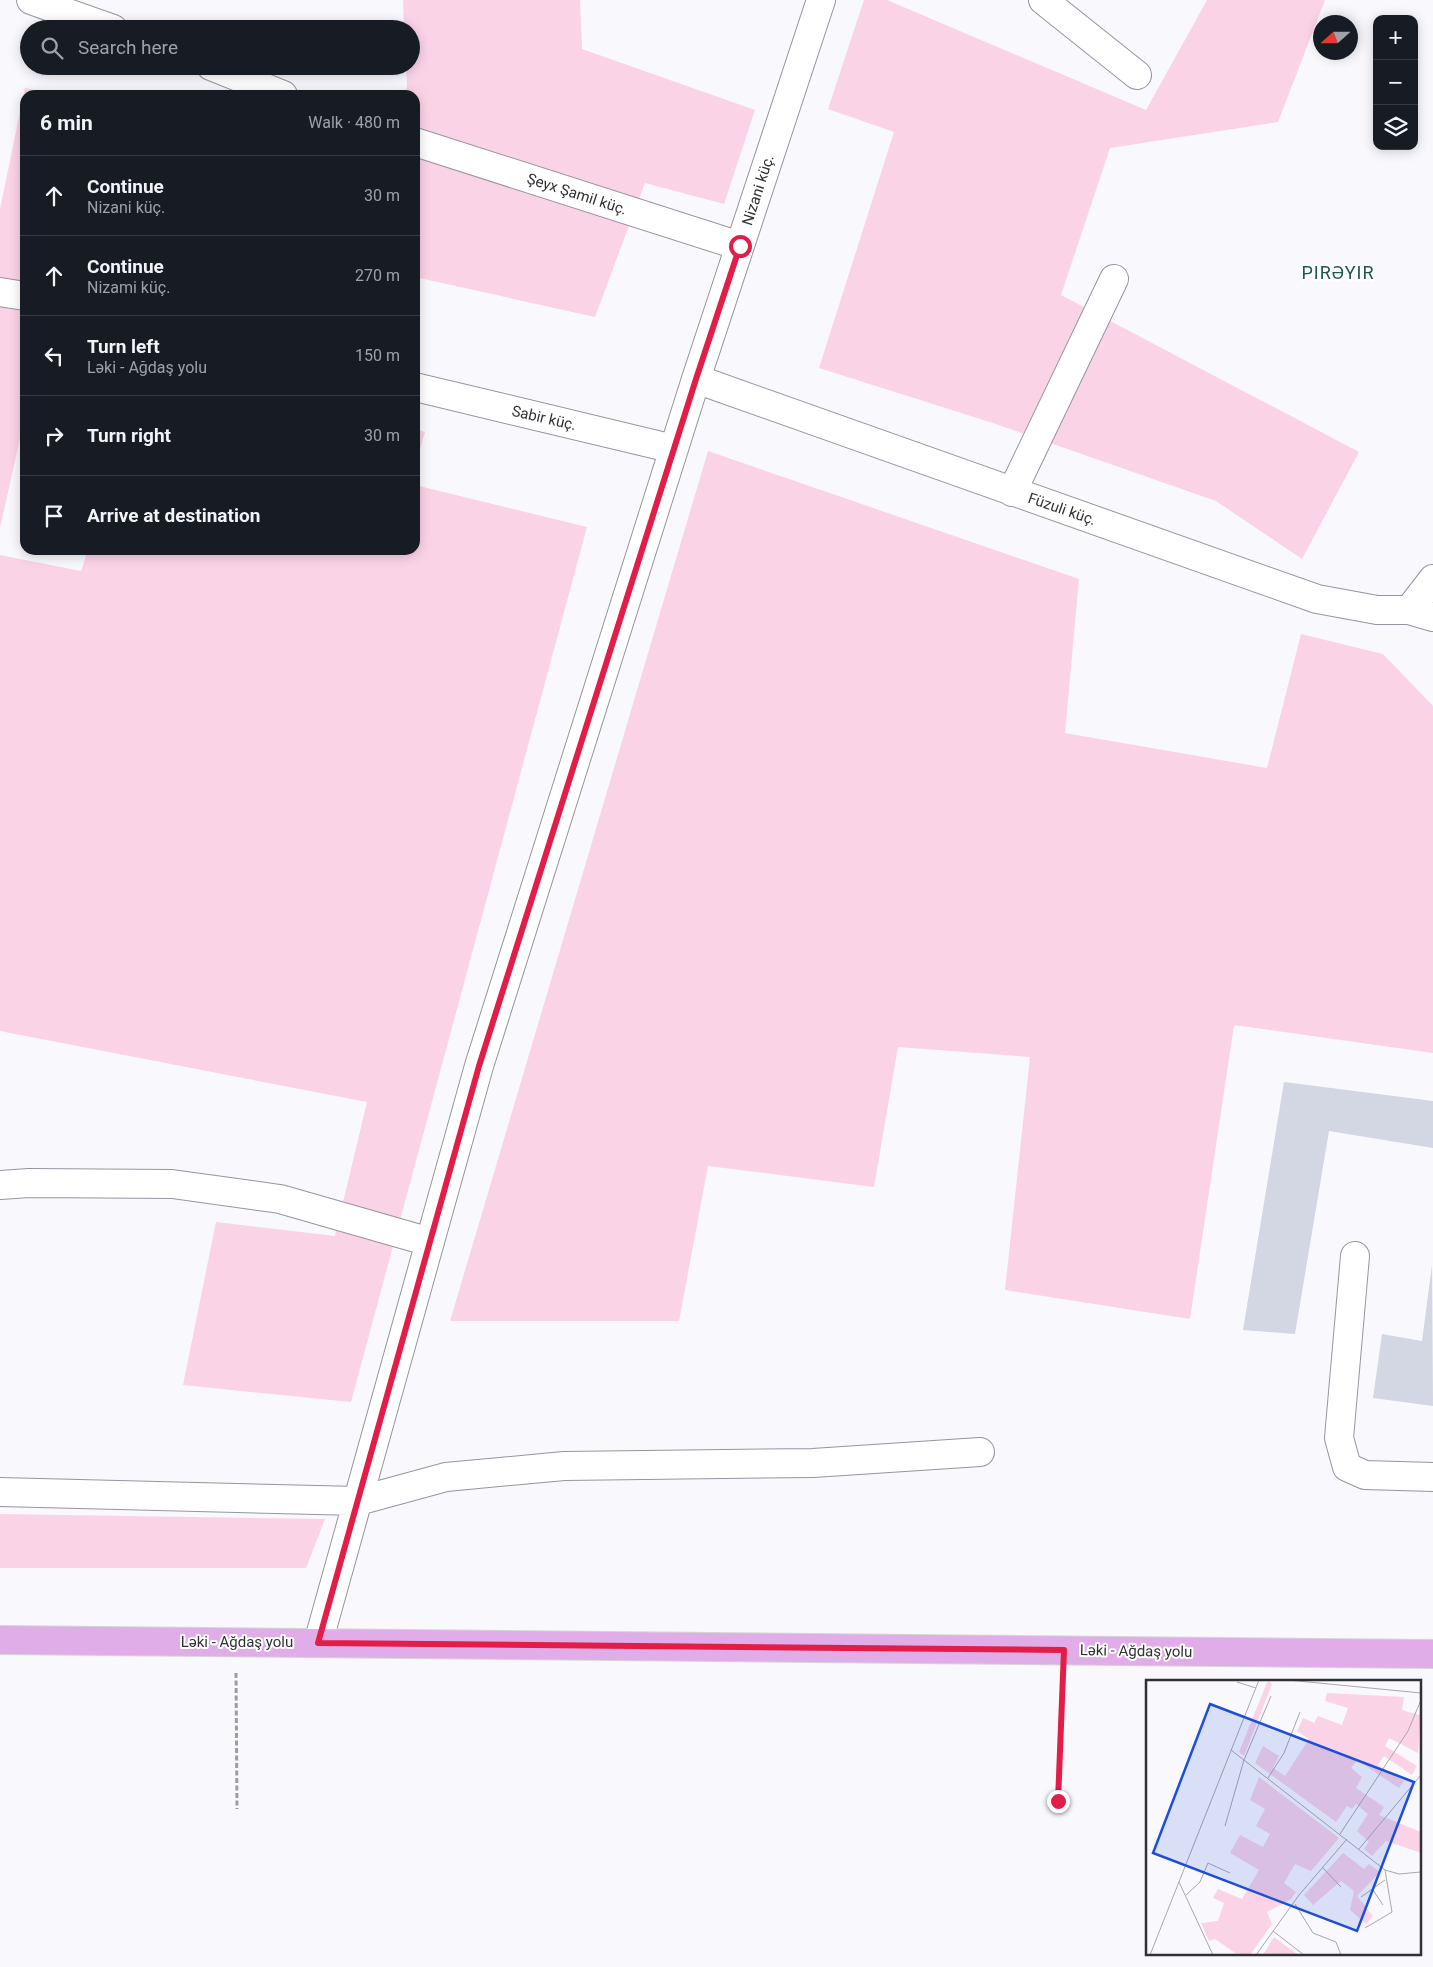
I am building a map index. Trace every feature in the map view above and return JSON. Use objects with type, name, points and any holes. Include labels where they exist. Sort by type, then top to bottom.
[{"type":"main road","name":"Ləki - Ağdaş yolu","points":[[0,1640],[1433,1654]]},
{"type":"street","points":[[31,0],[88,20]]},
{"type":"street","name":"Nizani küç.","points":[[318,1643],[479,1066],[696,379],[821,0]]},
{"type":"street","points":[[1043,0],[1137,75]]},
{"type":"street","points":[[233,75],[271,90]]},
{"type":"street","name":"Şeyx Şamil küç.","points":[[420,144],[740,246]]},
{"type":"street","points":[[1012,492],[1114,279]]},
{"type":"street","points":[[0,292],[20,295]]},
{"type":"street","name":"Füzuli küç.","points":[[696,379],[1317,599],[1377,610],[1421,613]]},
{"type":"street","name":"Sabir küç.","points":[[420,389],[674,449]]},
{"type":"street","points":[[1421,613],[1433,578]]},
{"type":"street","points":[[0,1185],[29,1183],[182,1186],[280,1199],[430,1242]]},
{"type":"street","points":[[1355,1256],[1339,1438],[1347,1467],[1365,1475],[1433,1478]]},
{"type":"street","points":[[0,1492],[358,1501],[446,1477],[564,1466],[813,1462],[980,1452]]},
{"type":"path","points":[[235,1642],[236,1809]]},
{"type":"path","points":[[1058,1801],[1064,1650]]},
{"type":"shaded area","points":[[403,0],[580,0],[582,49],[755,110],[724,204],[645,183],[595,317],[420,278],[420,90],[406,90],[406,75],[420,75],[420,20],[404,20]]},
{"type":"shaded area","points":[[864,0],[887,0],[1146,110],[1207,0],[1325,0],[1319,15],[1313,15],[1313,31],[1278,122],[1110,148],[1061,295],[1359,452],[1302,559],[1216,501],[996,424],[819,368],[894,132],[828,109]]},
{"type":"shaded area","points":[[20,112],[20,438],[0,528],[0,209]]},
{"type":"shaded area","points":[[420,430],[425,432],[420,449]]},
{"type":"shaded area","points":[[708,451],[1079,579],[1065,733],[1267,768],[1301,634],[1383,654],[1433,706],[1433,1053],[1234,1025],[1190,1319],[1005,1290],[1030,1057],[898,1047],[874,1187],[708,1166],[679,1321],[450,1321]]},
{"type":"shaded area","points":[[420,486],[587,527],[351,1402],[183,1385],[216,1222],[335,1236],[367,1102],[0,1031],[0,555],[81,571],[86,555],[420,555]]},
{"type":"shaded area","points":[[0,1514],[325,1519],[306,1568],[0,1568]]},
{"type":"building","points":[[1284,1082],[1433,1101],[1433,1148],[1329,1131],[1295,1334],[1243,1330]]},
{"type":"building","points":[[1432,1265],[1433,1406],[1373,1398],[1382,1334],[1422,1341]]},
{"type":"district","name":"PIRƏYIR","points":[[1338,272]]},
{"type":"route","points":[[740,246],[696,379],[479,1066],[318,1643],[1064,1650],[1058,1801]]}]
